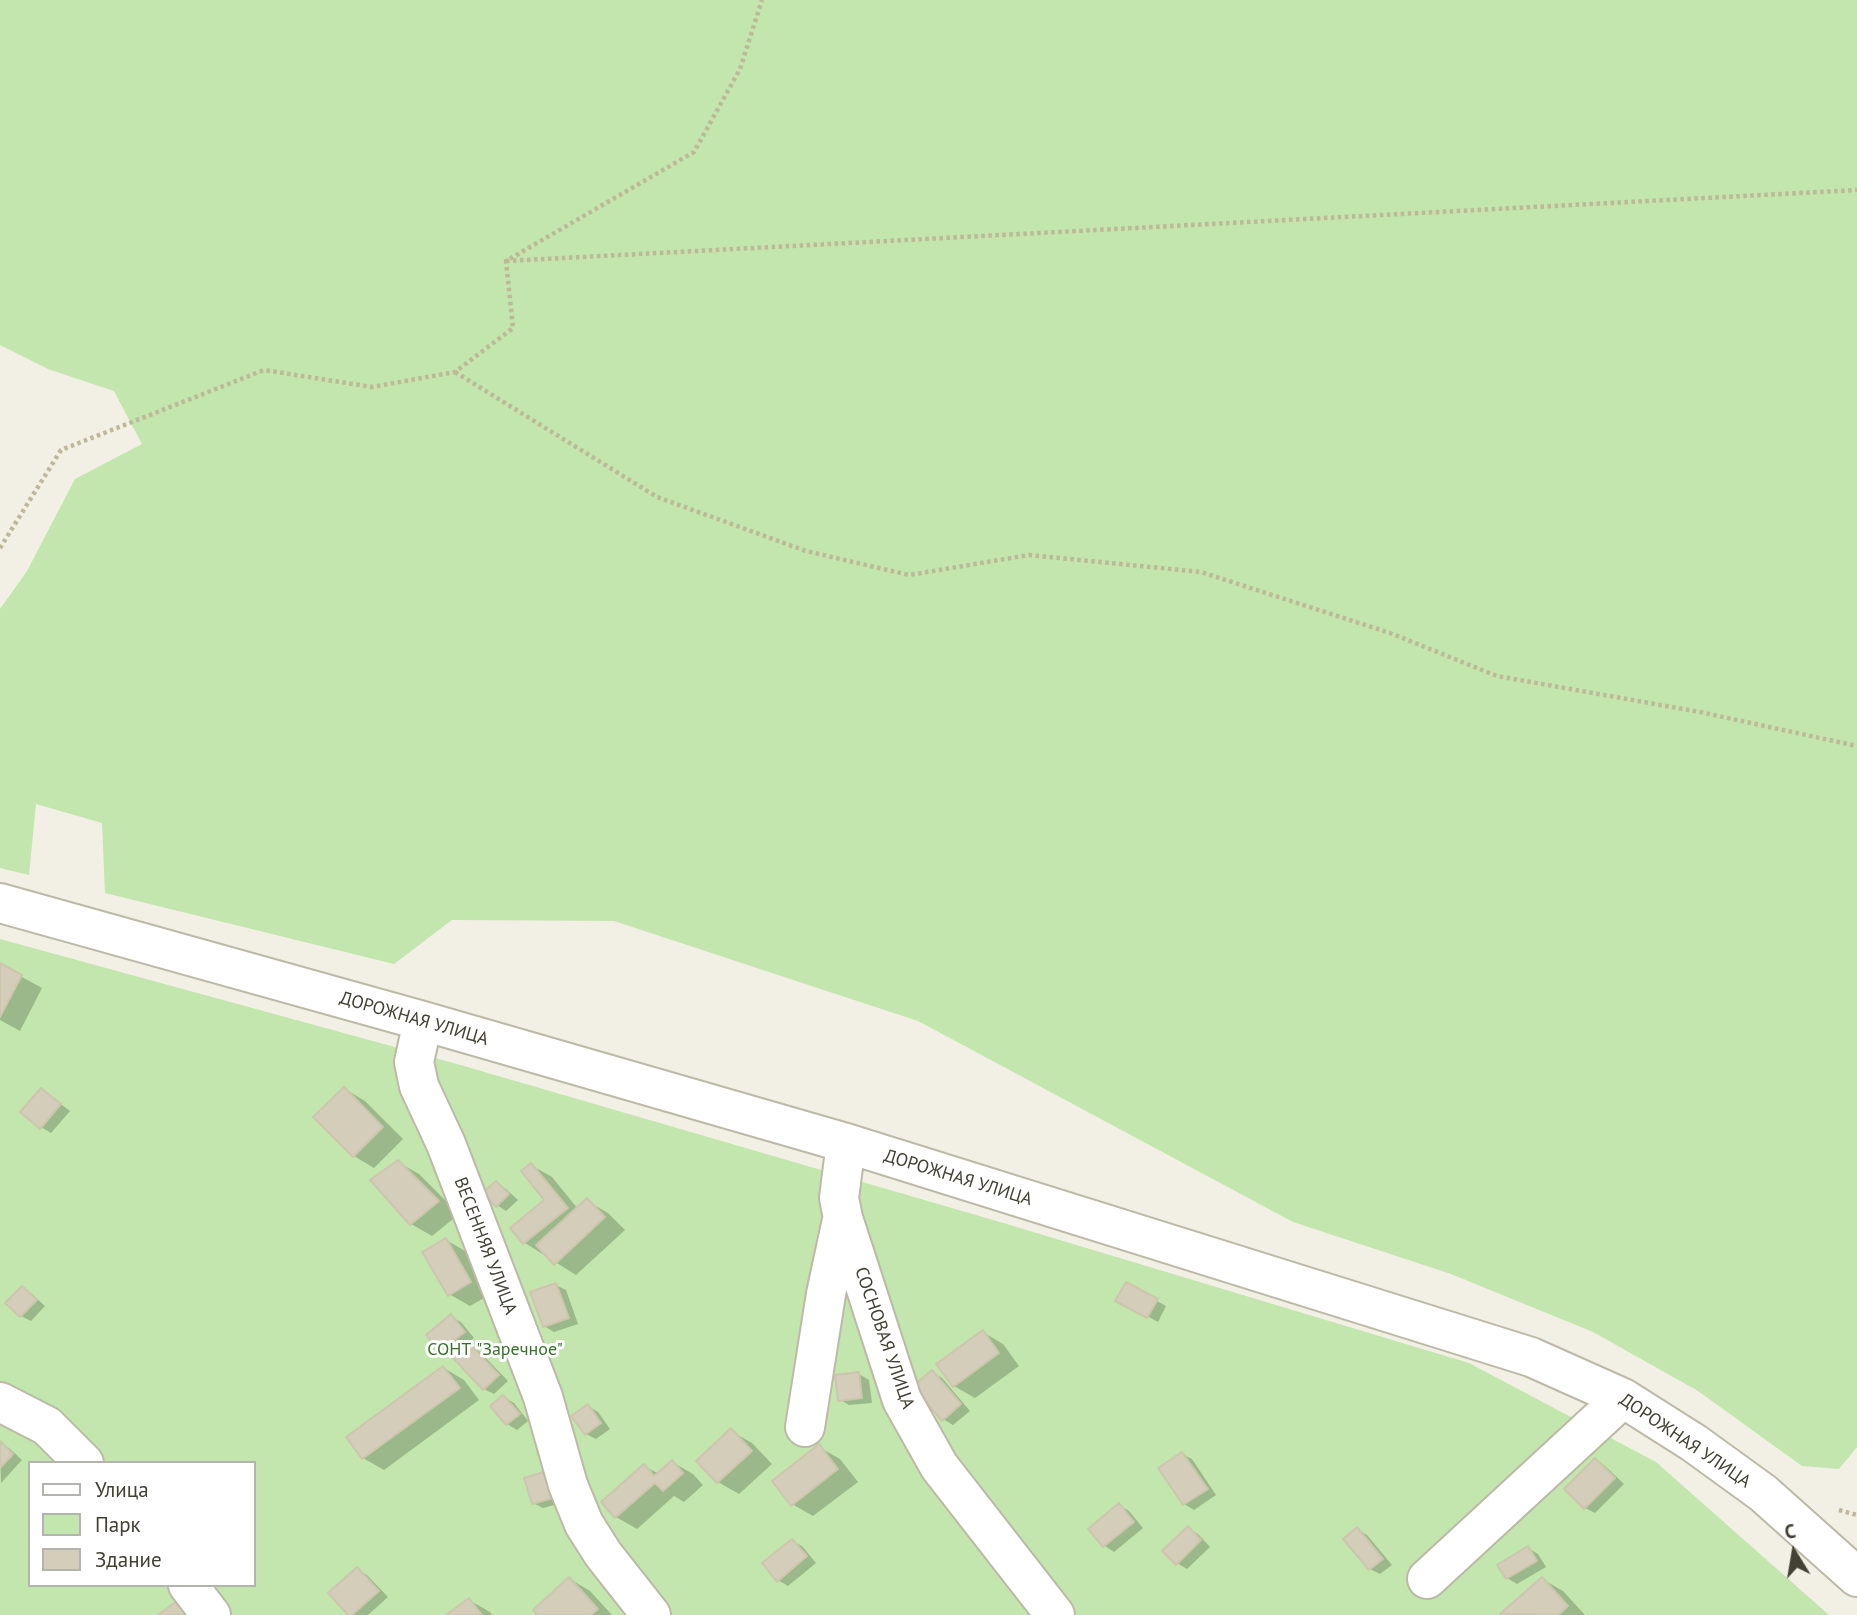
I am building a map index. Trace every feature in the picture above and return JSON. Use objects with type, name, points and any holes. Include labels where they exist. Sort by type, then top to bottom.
[{"type":"street","name":"ДОРОЖНАЯ УЛИЦА","points":[[0,903],[846,1143],[1531,1357],[1623,1398],[1694,1443],[1763,1493],[1857,1577]]},
{"type":"street","name":"ВЕСЕННЯЯ УЛИЦА","points":[[423,1021],[414,1062],[419,1086],[446,1144],[543,1397],[568,1485],[584,1524],[603,1554],[651,1615]]},
{"type":"street","name":"СОСНОВАЯ УЛИЦА","points":[[846,1143],[839,1198],[843,1217],[902,1400],[939,1466],[1055,1615]]},
{"type":"street","points":[[805,1427],[826,1294],[843,1217]]},
{"type":"street","points":[[1427,1579],[1623,1398]]},
{"type":"street","points":[[0,1402],[47,1426],[82,1461]]},
{"type":"street","points":[[190,1587],[211,1615]]},
{"type":"path","points":[[506,261],[694,152],[740,69],[762,0]]},
{"type":"path","points":[[506,261],[1857,190]]},
{"type":"path","points":[[0,548],[61,450],[264,370],[372,387],[455,372],[513,328],[506,261]]},
{"type":"path","points":[[455,372],[657,497],[806,551],[909,575],[1029,555],[1201,572],[1390,633],[1497,676],[1700,712],[1857,746]]},
{"type":"green space","points":[[0,0],[1857,0],[1857,1447],[1839,1469],[1802,1466],[1698,1391],[1593,1332],[1451,1274],[1293,1222],[918,1021],[614,921],[452,920],[394,964],[105,893],[102,823],[36,804],[29,875],[0,868],[0,609],[27,571],[75,479],[142,444],[114,391],[48,369],[0,345]]},
{"type":"green space","name":"СОНТ \"Заречное\"","points":[[0,939],[457,1064],[1000,1222],[1469,1363],[1656,1462],[1829,1615],[0,1615]]},
{"type":"building","points":[[0,963],[22,975],[0,1017]]},
{"type":"building","points":[[344,1087],[383,1127],[353,1157],[313,1117]]},
{"type":"building","points":[[41,1088],[61,1104],[40,1129],[20,1112]]},
{"type":"building","points":[[398,1160],[439,1201],[410,1225],[370,1180]]},
{"type":"building","points":[[531,1163],[568,1208],[523,1244],[510,1228],[544,1200],[521,1171]]},
{"type":"building","points":[[496,1181],[509,1194],[496,1207],[482,1193]]},
{"type":"building","points":[[587,1198],[605,1217],[554,1265],[536,1245]]},
{"type":"building","points":[[446,1238],[471,1282],[448,1296],[422,1252]]},
{"type":"building","points":[[1126,1282],[1158,1299],[1147,1318],[1115,1301]]},
{"type":"building","points":[[556,1283],[569,1318],[543,1327],[530,1292]]},
{"type":"building","points":[[22,1286],[37,1300],[20,1317],[5,1303]]},
{"type":"building","points":[[451,1314],[465,1332],[439,1352],[426,1335]]},
{"type":"building","points":[[983,1330],[999,1353],[953,1387],[936,1364]]},
{"type":"building","points":[[469,1343],[499,1375],[483,1390],[453,1358]]},
{"type":"building","points":[[443,1366],[460,1388],[362,1459],[346,1437]]},
{"type":"building","points":[[932,1370],[961,1404],[942,1421],[913,1386]]},
{"type":"building","points":[[859,1372],[862,1398],[838,1401],[835,1375]]},
{"type":"building","points":[[503,1395],[520,1414],[506,1425],[490,1406]]},
{"type":"building","points":[[588,1404],[601,1423],[585,1435],[571,1416]]},
{"type":"building","points":[[731,1428],[752,1451],[717,1483],[696,1461]]},
{"type":"building","points":[[0,1441],[13,1454],[0,1468]]},
{"type":"building","points":[[819,1444],[838,1469],[791,1506],[772,1481]]},
{"type":"building","points":[[1182,1452],[1208,1489],[1183,1505],[1158,1468]]},
{"type":"building","points":[[1595,1458],[1615,1478],[1584,1509],[1564,1489]]},
{"type":"building","points":[[672,1460],[683,1473],[663,1491],[655,1483],[615,1518],[601,1502],[644,1464],[654,1476]]},
{"type":"building","points":[[556,1468],[564,1495],[532,1504],[524,1478]]},
{"type":"building","points":[[1119,1503],[1134,1522],[1103,1547],[1088,1529]]},
{"type":"building","points":[[1188,1526],[1201,1540],[1176,1565],[1162,1551]]},
{"type":"building","points":[[1357,1527],[1383,1559],[1369,1570],[1343,1539]]},
{"type":"building","points":[[792,1539],[807,1556],[777,1582],[762,1563]]},
{"type":"building","points":[[1528,1546],[1537,1561],[1506,1579],[1497,1565]]},
{"type":"building","points":[[357,1567],[379,1591],[352,1615],[348,1615],[328,1593]]},
{"type":"building","points":[[569,1577],[598,1609],[591,1615],[537,1615],[533,1610]]},
{"type":"building","points":[[1542,1577],[1568,1606],[1558,1615],[1500,1614]]},
{"type":"building","points":[[185,1595],[199,1615],[158,1615]]},
{"type":"building","points":[[469,1598],[482,1615],[446,1615]]}]
